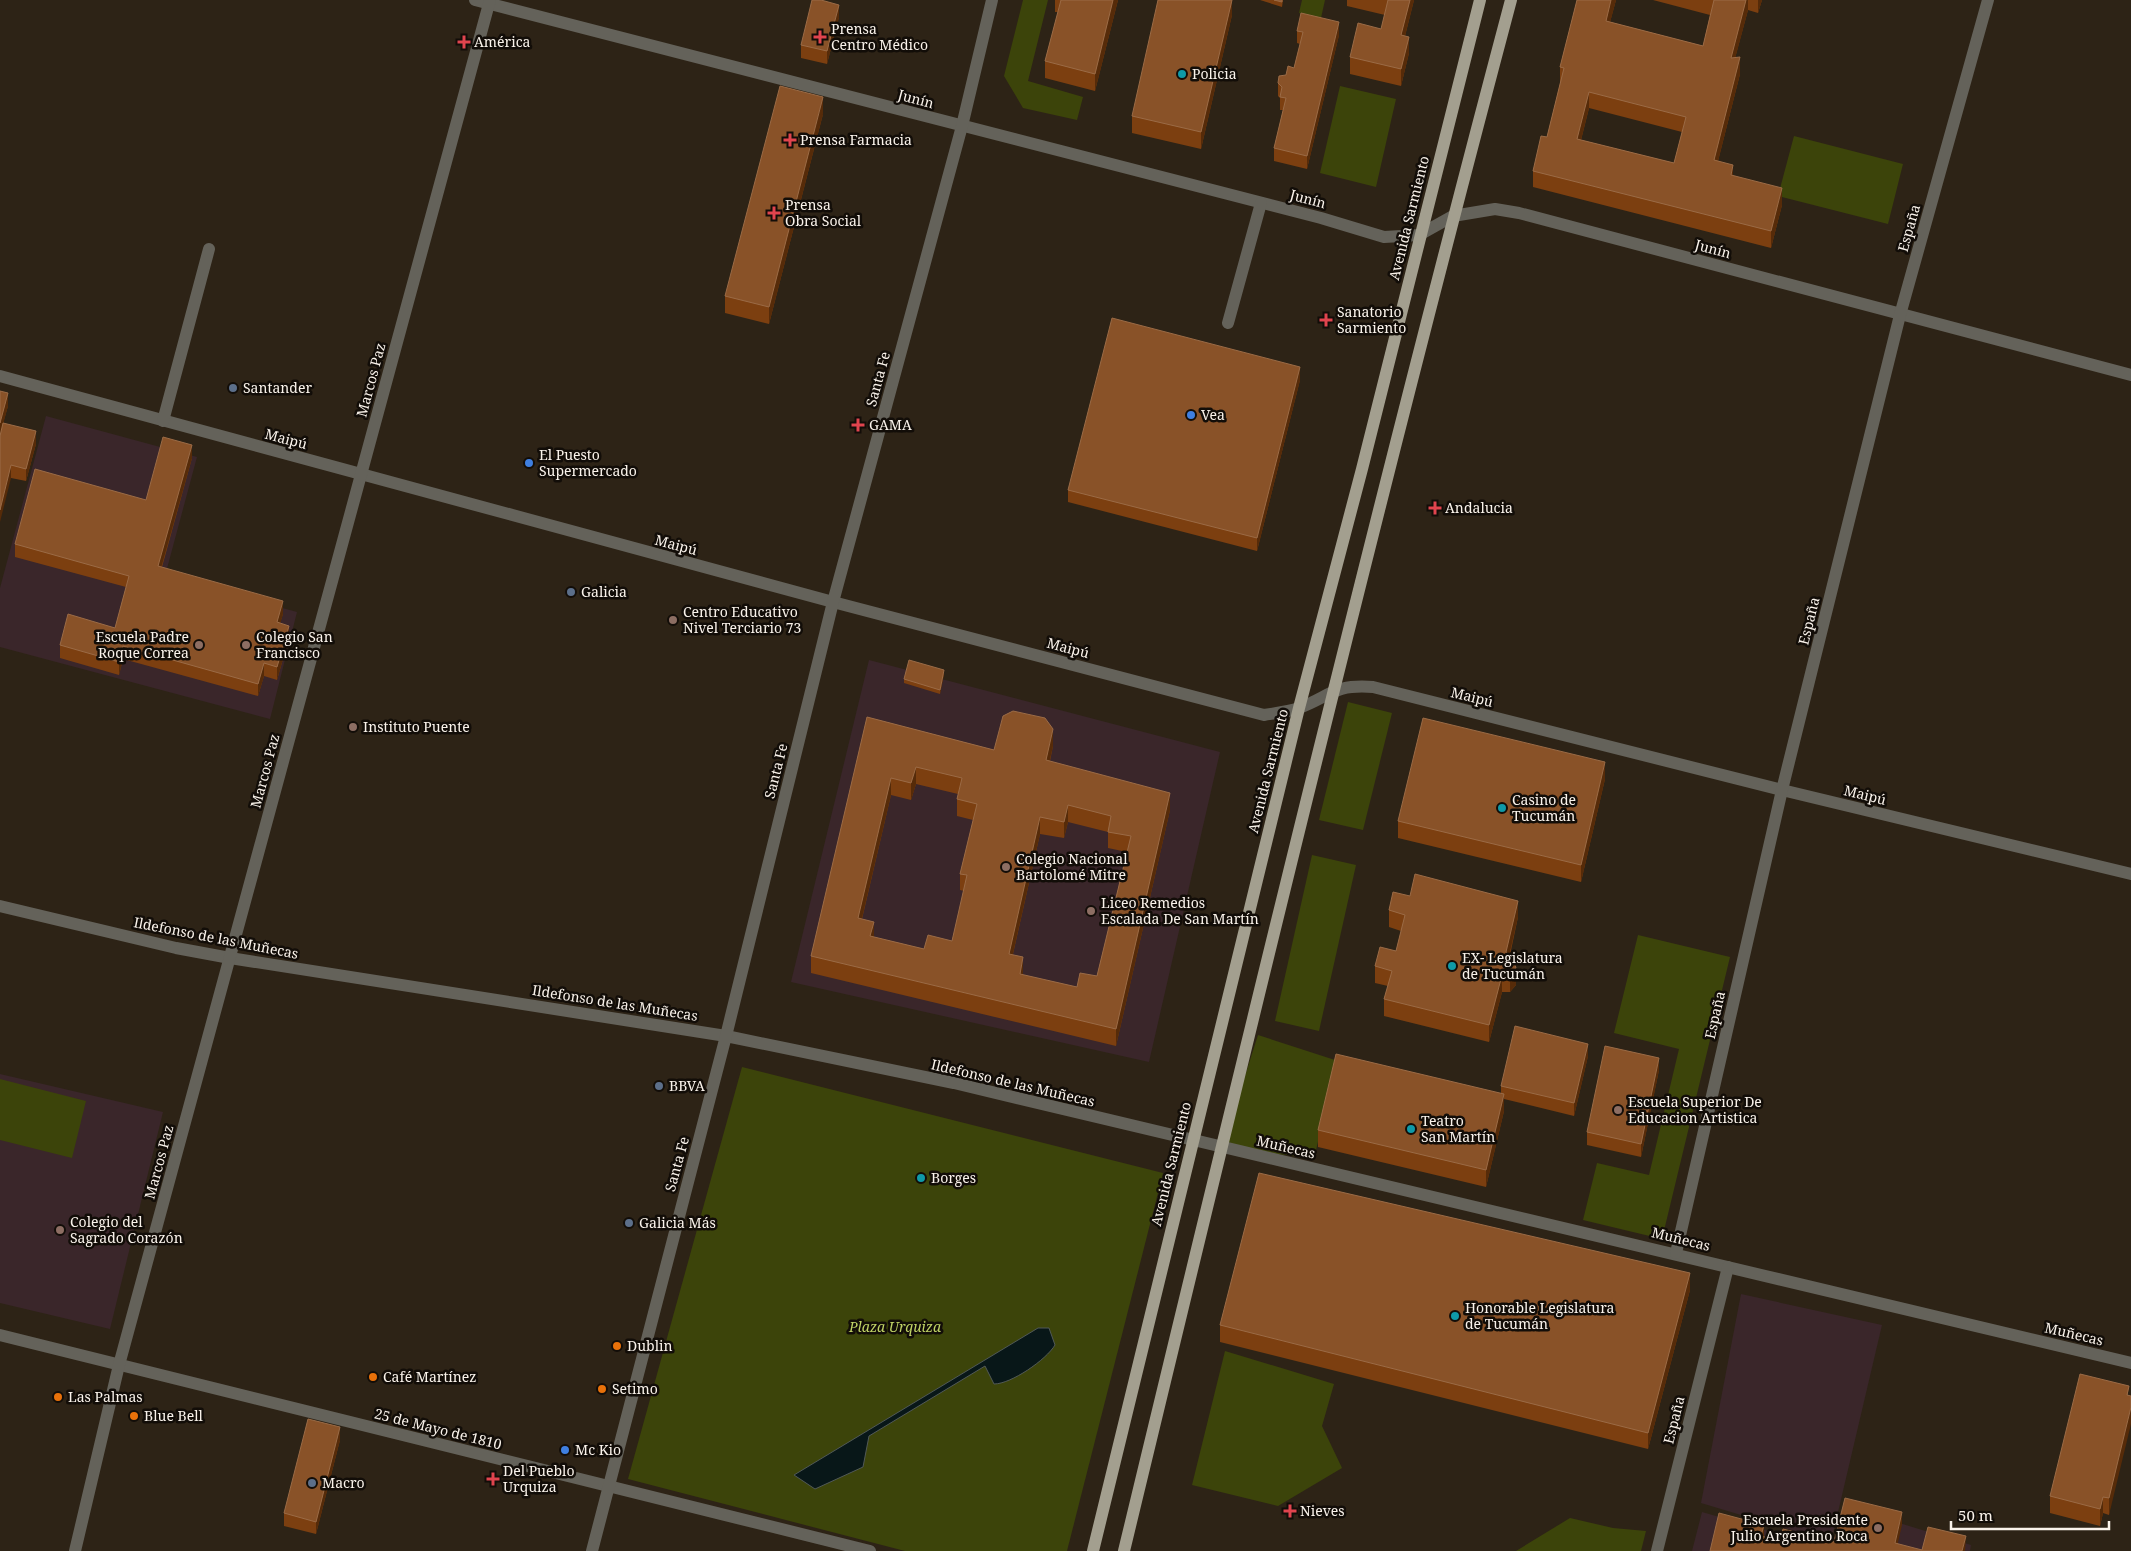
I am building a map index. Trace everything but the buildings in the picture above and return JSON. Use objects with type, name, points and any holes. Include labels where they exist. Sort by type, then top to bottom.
[{"type":"main road","name":"Avenida Sarmiento","points":[[1093,1551],[1299,708],[1357,488],[1480,0]]},
{"type":"main road","points":[[1124,1551],[1453,216],[1511,0]]},
{"type":"street","name":"Junín","points":[[476,0],[490,2],[1261,203],[1384,237],[1420,235],[1453,216],[1494,209],[1519,213],[1900,315],[2131,374]]},
{"type":"street","name":"Santa Fe","points":[[592,1551],[726,1036],[833,602],[962,126],[992,0]]},
{"type":"street","name":"España","points":[[1676,1253],[1782,790],[1900,315],[1988,0]]},
{"type":"street","name":"Marcos Paz","points":[[75,1551],[119,1365],[490,2]]},
{"type":"street","points":[[1228,323],[1261,203]]},
{"type":"street","points":[[163,421],[209,249]]},
{"type":"street","name":"Maipú","points":[[0,376],[360,475],[1264,716],[1299,708],[1335,689],[1357,686],[1373,687],[1782,790],[2131,874]]},
{"type":"street","name":"Ildefonso de las Muñecas","points":[[0,906],[176,948],[230,958],[726,1036],[954,1083],[1222,1148]]},
{"type":"street","name":"Muñecas","points":[[1222,1148],[1676,1253],[2131,1363]]},
{"type":"street","name":"España","points":[[1657,1551],[1728,1267]]},
{"type":"street","name":"25 de Mayo de 1810","points":[[0,1335],[609,1488],[870,1551]]},
{"type":"shaded area","points":[[46,416],[197,457],[165,576],[297,612],[270,719],[0,647],[0,588]]},
{"type":"shaded area","name":"Colegio Nacional Bartolomé Mitre","points":[[869,660],[1220,752],[1149,1062],[791,982]]},
{"type":"shaded area","points":[[0,1074],[163,1112],[110,1329],[0,1303]]},
{"type":"shaded area","points":[[1741,1294],[1882,1325],[1831,1542],[1701,1503]]},
{"type":"shaded area","points":[[1038,1328],[1049,1328],[1055,1345],[1036,1364],[1018,1376],[994,1384],[985,1366],[869,1436],[863,1467],[815,1489],[794,1475]]},
{"type":"shaded area","name":"Escuela Presidente Julio Argentino Roca","points":[[1844,1506],[1971,1545],[1970,1551],[1692,1551],[1702,1512],[1831,1549]]},
{"type":"green space","points":[[1023,0],[1048,0],[1028,81],[1083,97],[1077,120],[1023,108],[1004,76]]},
{"type":"green space","points":[[1302,0],[1325,0],[1321,18],[1299,13]]},
{"type":"green space","points":[[1340,86],[1396,99],[1376,187],[1320,173]]},
{"type":"green space","points":[[1794,136],[1903,164],[1888,224],[1778,196]]},
{"type":"green space","points":[[1348,702],[1392,713],[1363,830],[1319,820]]},
{"type":"green space","points":[[1312,855],[1356,865],[1319,1031],[1275,1021]]},
{"type":"green space","points":[[1638,935],[1730,957],[1662,1239],[1583,1220],[1597,1163],[1649,1175],[1679,1049],[1614,1033]]},
{"type":"green space","points":[[1258,1035],[1338,1061],[1314,1158],[1222,1148]]},
{"type":"green space","name":"Plaza Urquiza","points":[[742,1067],[1163,1173],[1067,1551],[905,1551],[628,1479]]},
{"type":"green space","points":[[0,1079],[86,1101],[72,1158],[0,1140]]},
{"type":"green space","points":[[1225,1351],[1334,1384],[1322,1426],[1342,1468],[1278,1506],[1192,1485]]},
{"type":"green space","points":[[1570,1518],[1613,1528],[1646,1531],[1641,1551],[1516,1551]]},
{"type":"place","name":"Prensa Centro Médico","points":[[820,37]]},
{"type":"place","name":"América","points":[[464,42]]},
{"type":"place","name":"Policia","points":[[1182,74]]},
{"type":"place","name":"Prensa Farmacia","points":[[790,140]]},
{"type":"place","name":"Prensa Obra Social","points":[[774,213]]},
{"type":"place","name":"Sanatorio Sarmiento","points":[[1326,320]]},
{"type":"place","name":"Santander","points":[[233,388]]},
{"type":"place","name":"Vea","points":[[1191,415]]},
{"type":"place","name":"GAMA","points":[[858,425]]},
{"type":"place","name":"El Puesto Supermercado","points":[[529,463]]},
{"type":"place","name":"Andalucia","points":[[1435,508]]},
{"type":"place","name":"Galicia","points":[[571,592]]},
{"type":"place","name":"Centro Educativo Nivel Terciario 73","points":[[673,620]]},
{"type":"place","name":"Escuela Padre Roque Correa","points":[[199,645]]},
{"type":"place","name":"Colegio San Francisco","points":[[246,645]]},
{"type":"place","name":"Instituto Puente","points":[[353,727]]},
{"type":"place","name":"Casino de Tucumán","points":[[1502,808]]},
{"type":"place","name":"Colegio Nacional Bartolomé Mitre","points":[[1006,867]]},
{"type":"place","name":"Liceo Remedios Escalada De San Martín","points":[[1091,911]]},
{"type":"place","name":"EX- Legislatura de Tucumán","points":[[1452,966]]},
{"type":"place","name":"BBVA","points":[[659,1086]]},
{"type":"place","name":"Escuela Superior De Educacion Artistica","points":[[1618,1110]]},
{"type":"place","name":"Teatro San Martín","points":[[1411,1129]]},
{"type":"place","name":"Borges","points":[[921,1178]]},
{"type":"place","name":"Galicia Más","points":[[629,1223]]},
{"type":"place","name":"Colegio del Sagrado Corazón","points":[[60,1230]]},
{"type":"place","name":"Honorable Legislatura de Tucumán","points":[[1455,1316]]},
{"type":"place","name":"Dublin","points":[[617,1346]]},
{"type":"place","name":"Café Martínez","points":[[373,1377]]},
{"type":"place","name":"Setimo","points":[[602,1389]]},
{"type":"place","name":"Las Palmas","points":[[58,1397]]},
{"type":"place","name":"Blue Bell","points":[[134,1416]]},
{"type":"place","name":"Mc Kio","points":[[565,1450]]},
{"type":"place","name":"Del Pueblo Urquiza","points":[[493,1479]]},
{"type":"place","name":"Macro","points":[[312,1483]]},
{"type":"place","name":"Nieves","points":[[1290,1511]]},
{"type":"place","name":"Escuela Presidente Julio Argentino Roca","points":[[1878,1528]]}]
